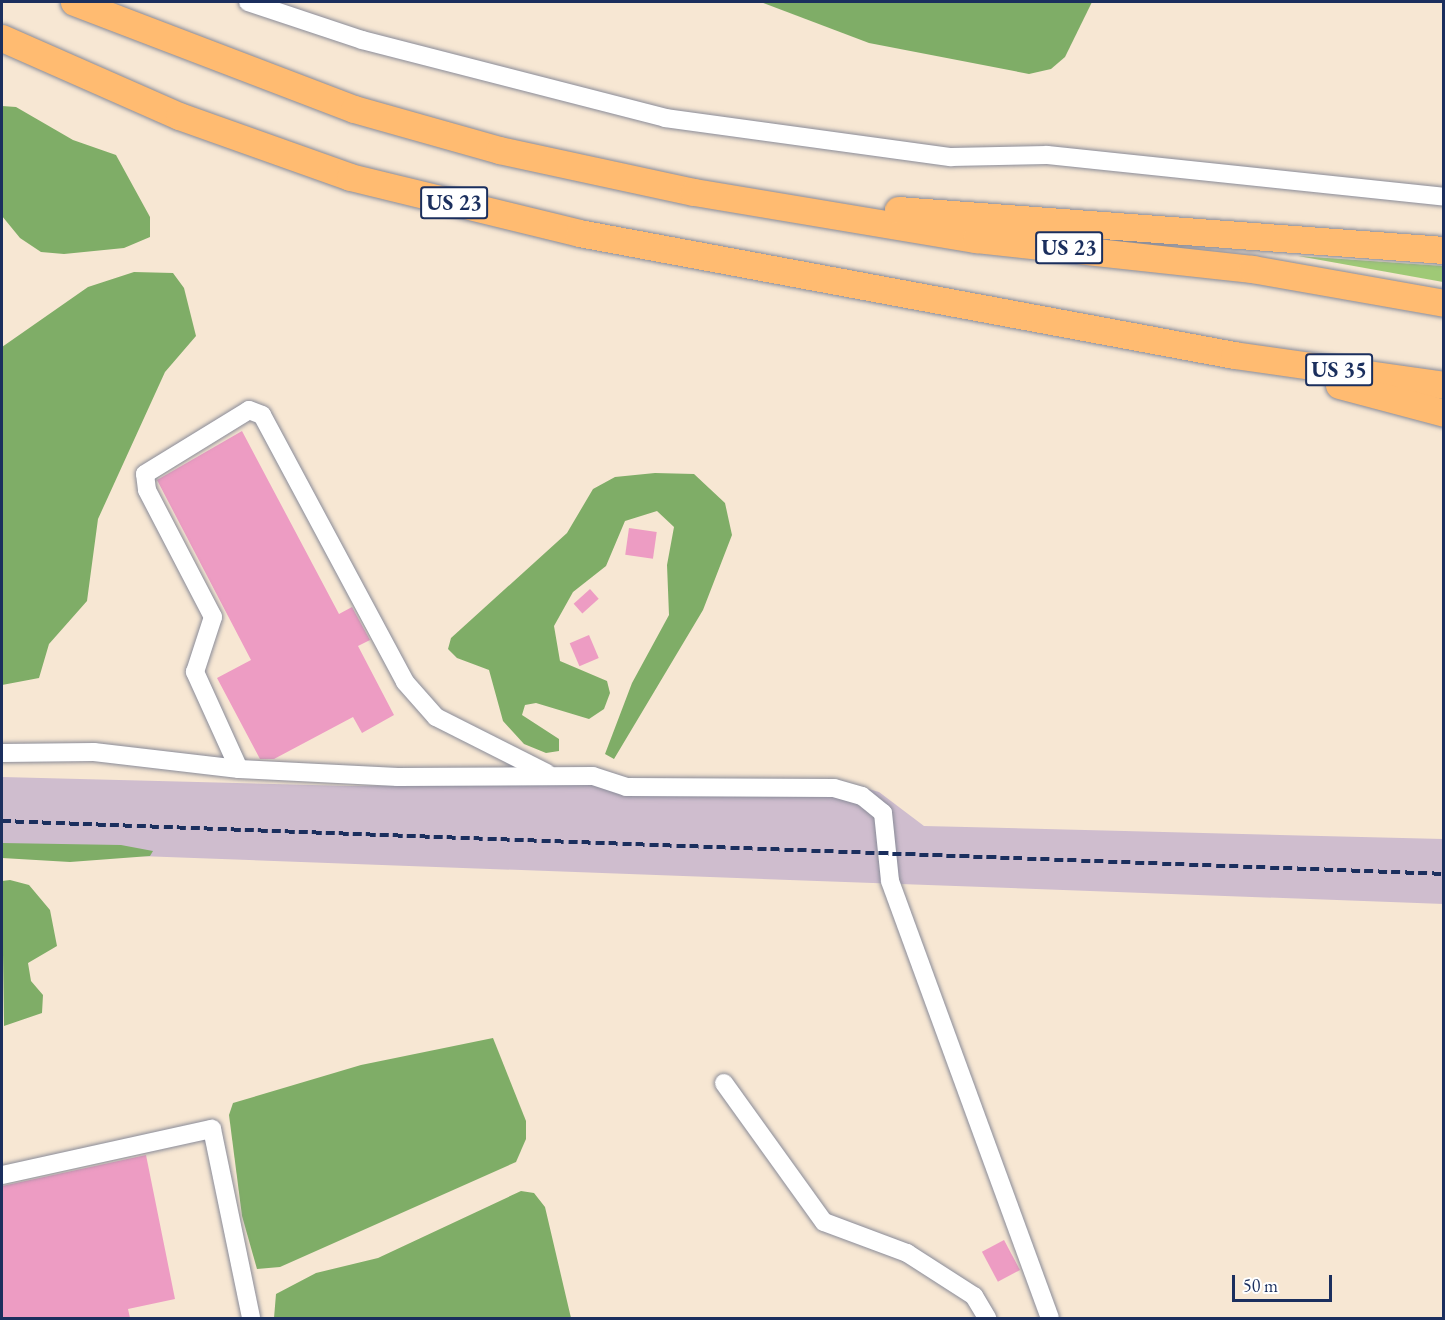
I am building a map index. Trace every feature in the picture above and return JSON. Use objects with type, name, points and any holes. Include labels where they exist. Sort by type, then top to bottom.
[{"type":"highway","name":"US 23","points":[[74,2],[354,109],[499,150],[694,192],[976,239],[1252,269],[1443,303]]},
{"type":"highway","name":"US 23","points":[[2,38],[179,116],[350,177],[579,233],[1234,355],[1443,413]]},
{"type":"highway","points":[[694,192],[1443,250]]},
{"type":"highway","name":"US 35","points":[[1234,355],[1443,385]]},
{"type":"lane","points":[[248,2],[362,40],[665,118],[951,158],[1047,155],[1443,197]]},
{"type":"lane","points":[[239,769],[195,672],[213,617],[147,490],[145,474],[249,410],[262,414],[405,682],[436,717],[549,774]]},
{"type":"lane","points":[[2,753],[94,752],[239,769],[478,779],[549,774],[593,776],[626,787],[834,788],[862,796],[883,813],[890,881],[1050,1318]]},
{"type":"lane","points":[[724,1083],[824,1222],[907,1252],[974,1296],[987,1318]]},
{"type":"lane","points":[[2,1175],[212,1129],[251,1318]]},
{"type":"shaded area","points":[[2,777],[350,786],[840,781],[879,792],[924,826],[1443,839],[1444,904],[2,851]]},
{"type":"green space","points":[[761,2],[1092,2],[1065,57],[1051,69],[1029,74],[869,43]]},
{"type":"green space","points":[[2,106],[16,107],[73,140],[116,155],[150,217],[150,237],[124,248],[64,254],[41,252],[20,238],[2,216]]},
{"type":"green space","points":[[1298,256],[1443,266],[1443,282]]},
{"type":"green space","points":[[134,272],[173,273],[184,288],[196,336],[165,372],[98,519],[87,601],[49,644],[39,678],[2,685],[2,347],[88,287]]},
{"type":"green space","points":[[655,473],[694,474],[725,503],[732,535],[703,610],[614,759],[605,754],[632,683],[669,615],[667,565],[674,527],[657,511],[625,521],[606,566],[573,592],[554,626],[560,661],[607,681],[610,693],[604,709],[589,719],[536,703],[525,705],[522,715],[559,739],[559,751],[546,753],[524,744],[503,721],[489,670],[457,658],[448,649],[451,638],[567,533],[593,489],[615,477]]},
{"type":"green space","points":[[2,843],[121,845],[153,851],[150,856],[70,862],[2,858]]},
{"type":"green space","points":[[10,880],[29,885],[50,910],[57,946],[28,963],[31,981],[43,995],[42,1013],[4,1026],[2,881]]},
{"type":"green space","points":[[493,1038],[526,1121],[526,1139],[516,1162],[280,1267],[257,1269],[242,1216],[229,1115],[233,1103],[361,1065]]},
{"type":"green space","points":[[521,1191],[534,1193],[545,1207],[571,1318],[274,1318],[276,1294],[316,1273],[378,1258]]},
{"type":"building","points":[[242,431],[339,614],[352,607],[370,640],[358,646],[394,715],[362,733],[353,717],[274,759],[260,759],[217,678],[251,660],[157,480]]},
{"type":"building","points":[[629,528],[657,532],[653,559],[625,555]]},
{"type":"building","points":[[590,589],[599,599],[582,613],[574,604]]},
{"type":"building","points":[[589,635],[599,658],[579,666],[570,643]]},
{"type":"building","points":[[146,1155],[175,1299],[128,1309],[130,1318],[2,1318],[2,1186]]},
{"type":"building","points":[[1004,1240],[1020,1270],[998,1282],[982,1252]]},
{"type":"railway","points":[[2,821],[1444,874]]}]
